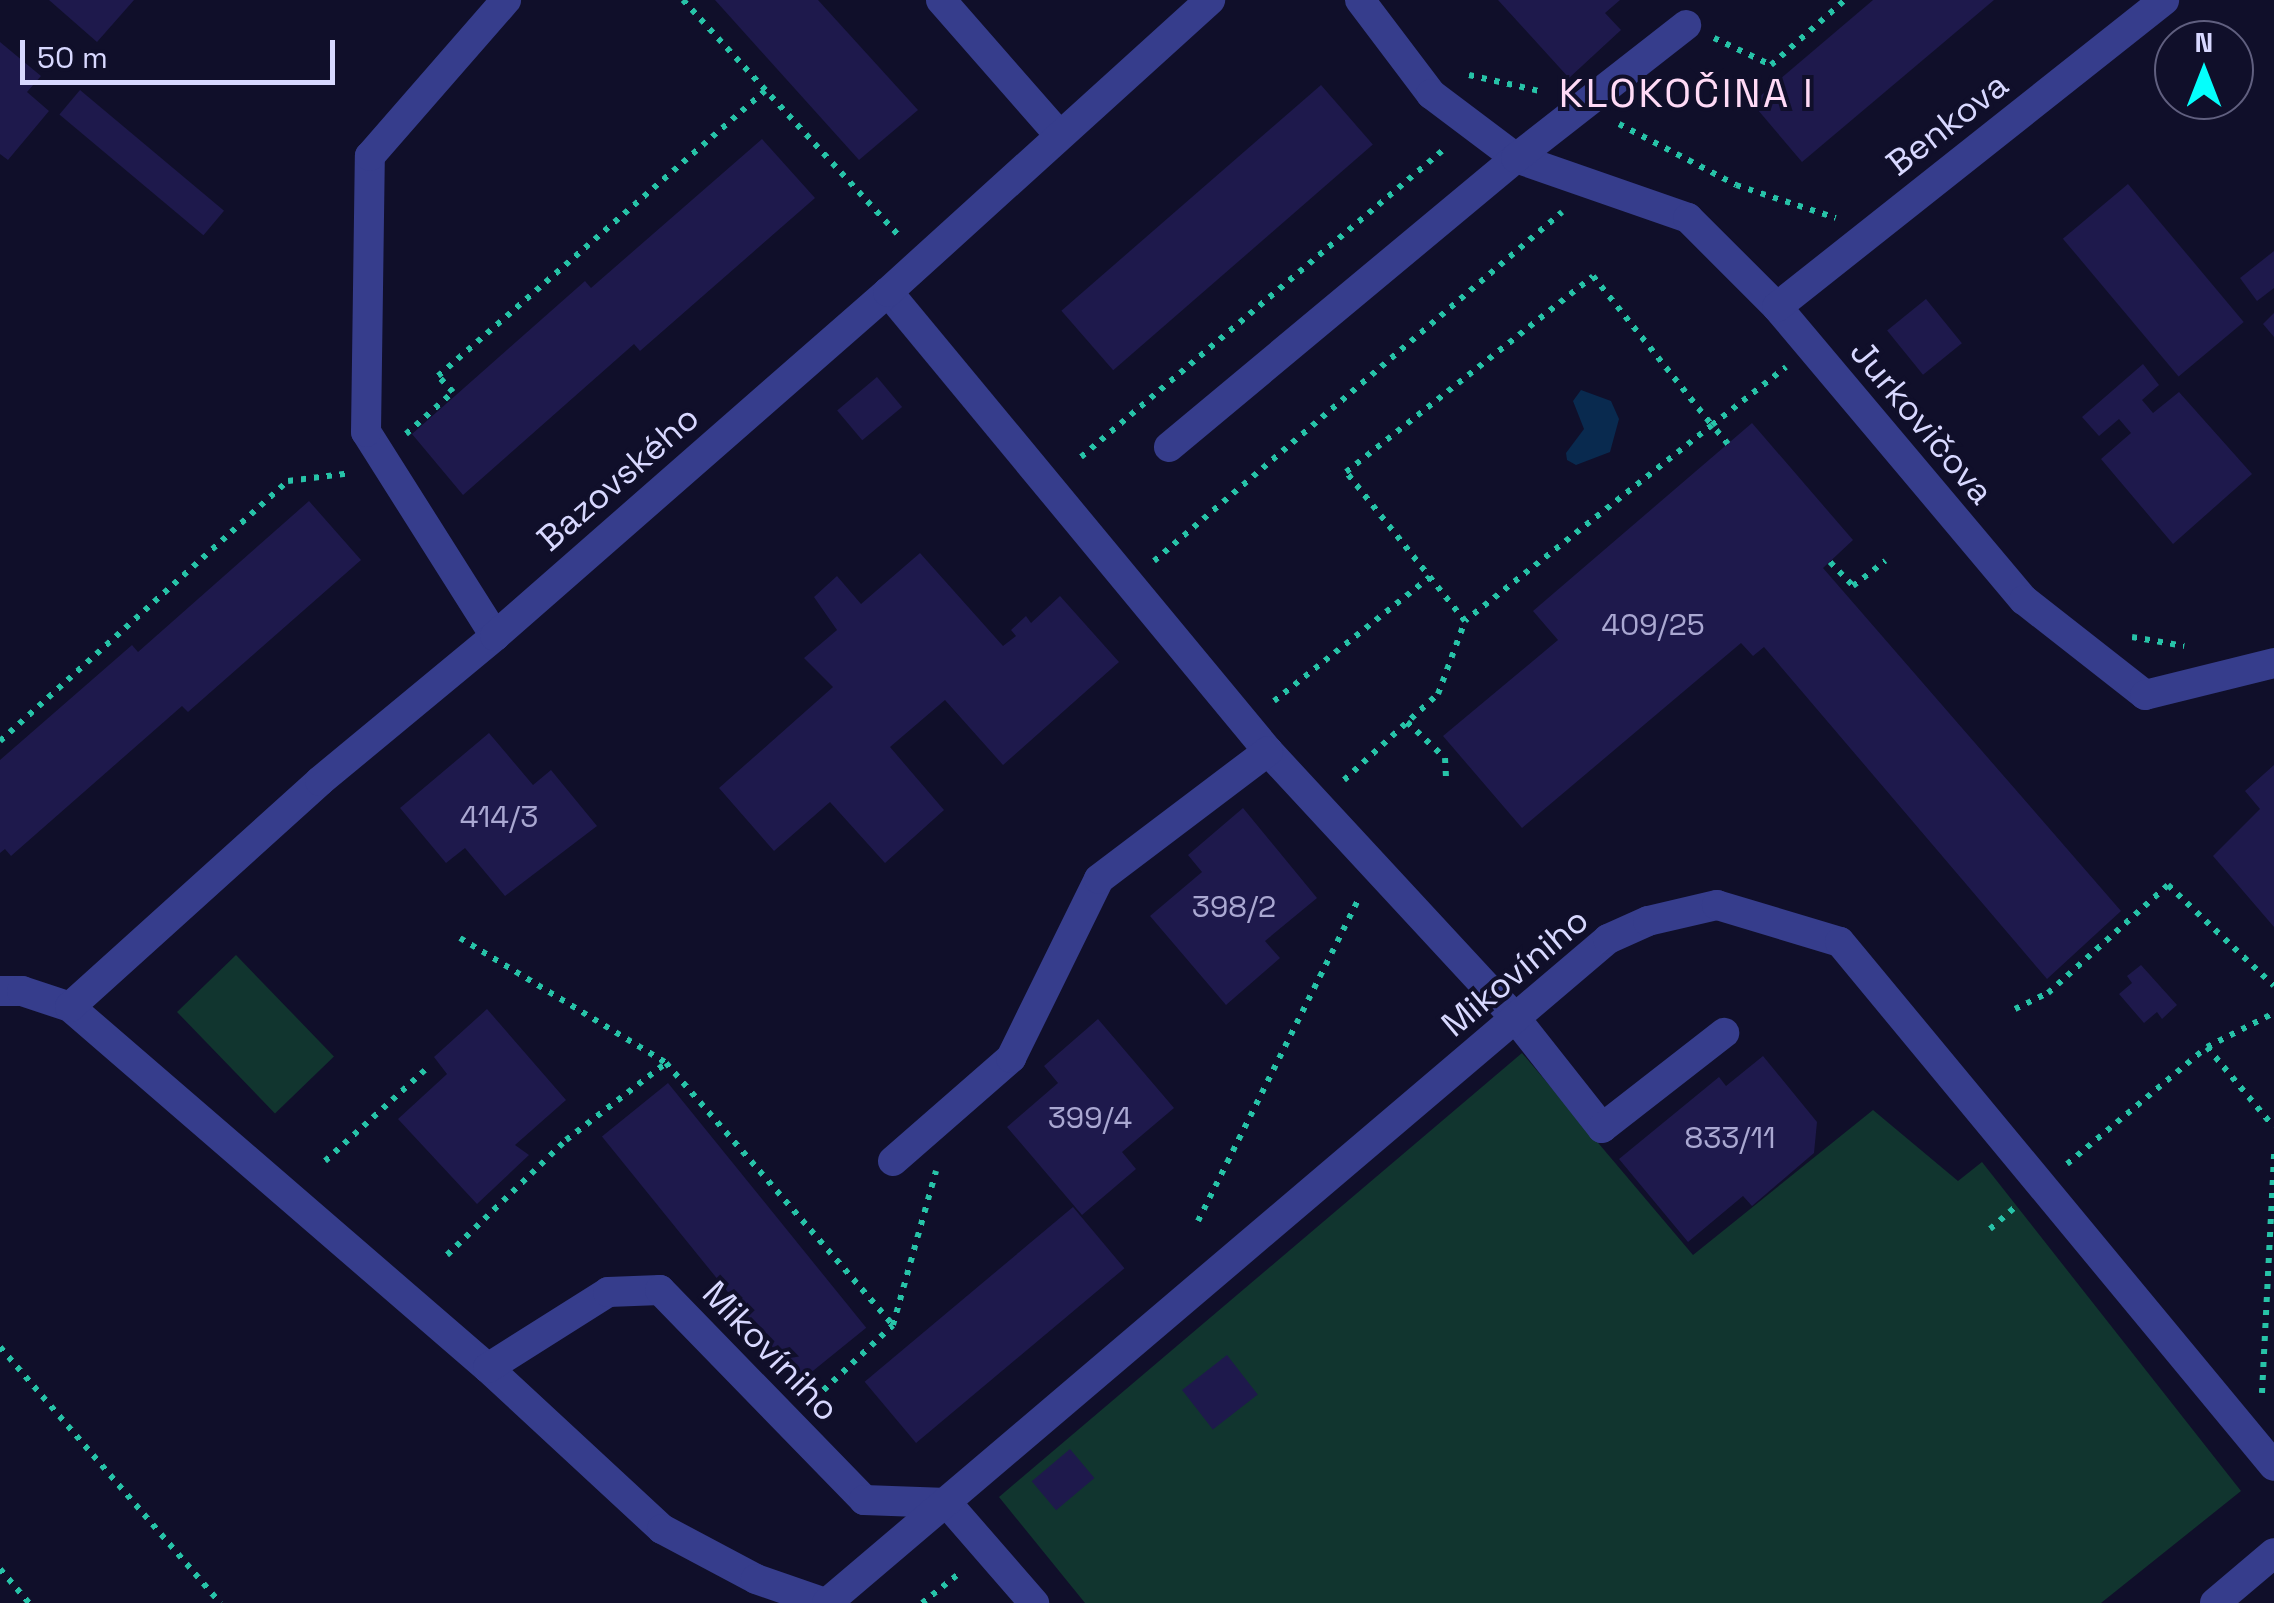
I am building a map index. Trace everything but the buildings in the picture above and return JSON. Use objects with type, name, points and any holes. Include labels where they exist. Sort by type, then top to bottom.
[{"type":"street","points":[[495,636],[366,432],[370,156],[506,0]]},
{"type":"street","points":[[941,0],[1059,135]]},
{"type":"street","name":"Bazovského","points":[[70,1008],[320,781],[495,636],[888,292],[1210,0]]},
{"type":"street","name":"Jurkovičova","points":[[1360,0],[1431,94],[1516,158],[1688,218],[1777,307],[2024,600],[2146,696],[2274,663]]},
{"type":"street","name":"Benkova","points":[[1777,307],[2164,0]]},
{"type":"street","points":[[1168,447],[1516,158],[1686,24]]},
{"type":"street","points":[[888,292],[1268,751],[1516,1019],[1602,1128],[1724,1032]]},
{"type":"street","points":[[893,1161],[1011,1058],[1098,879],[1268,751]]},
{"type":"street","name":"Mikovíniho","points":[[70,1008],[488,1368],[662,1529],[756,1579],[826,1603],[1608,939],[1648,921],[1716,904],[1840,942],[2274,1466]]},
{"type":"street","points":[[0,991],[48,998],[70,1008]]},
{"type":"street","name":"Mikovíniho","points":[[488,1368],[608,1292],[660,1290],[864,1500],[947,1504]]},
{"type":"street","points":[[947,1504],[1034,1603]]},
{"type":"street","points":[[2215,1603],[2274,1553]]},
{"type":"path","points":[[683,0],[886,224],[924,259]]},
{"type":"path","points":[[1686,24],[1771,65],[1844,0]]},
{"type":"path","points":[[1081,457],[1447,146]]},
{"type":"path","points":[[1152,562],[1594,186]]},
{"type":"path","points":[[1466,620],[1346,472],[1593,276],[1728,444]]},
{"type":"path","points":[[1344,780],[1438,694],[1466,620],[1810,348]]},
{"type":"path","points":[[1830,562],[1853,586],[1885,561]]},
{"type":"path","points":[[1274,701],[1430,577]]},
{"type":"path","points":[[2126,636],[2200,648]]},
{"type":"path","points":[[1407,722],[1445,758],[1446,777]]},
{"type":"path","points":[[2015,1009],[2048,993],[2168,885],[2274,986]]},
{"type":"path","points":[[1198,1221],[1361,893]]},
{"type":"path","points":[[460,938],[666,1063],[893,1325]]},
{"type":"path","points":[[1990,1229],[2207,1047],[2274,1013]]},
{"type":"path","points":[[2207,1047],[2274,1127]]},
{"type":"path","points":[[446,1255],[566,1140],[666,1063]]},
{"type":"path","points":[[325,1160],[424,1070]]},
{"type":"path","points":[[806,1407],[893,1325],[953,1109]]},
{"type":"path","points":[[2262,1409],[2274,1153]]},
{"type":"path","points":[[0,1347],[220,1603]]},
{"type":"path","points":[[0,1364],[8,1356]]},
{"type":"path","points":[[922,1603],[967,1568]]},
{"type":"path","points":[[0,1569],[29,1603]]},
{"type":"green space","points":[[236,955],[334,1056],[275,1113],[177,1012]]},
{"type":"green space","points":[[1522,1053],[1693,1255],[1873,1110],[1958,1181],[1982,1162],[2241,1491],[2101,1603],[1085,1603],[999,1497]]},
{"type":"water","points":[[1581,390],[1611,401],[1619,419],[1610,452],[1576,465],[1567,460],[1566,453],[1584,429],[1573,401]]},
{"type":"district","name":"KLOKOČINA I","points":[[1687,94]]}]
